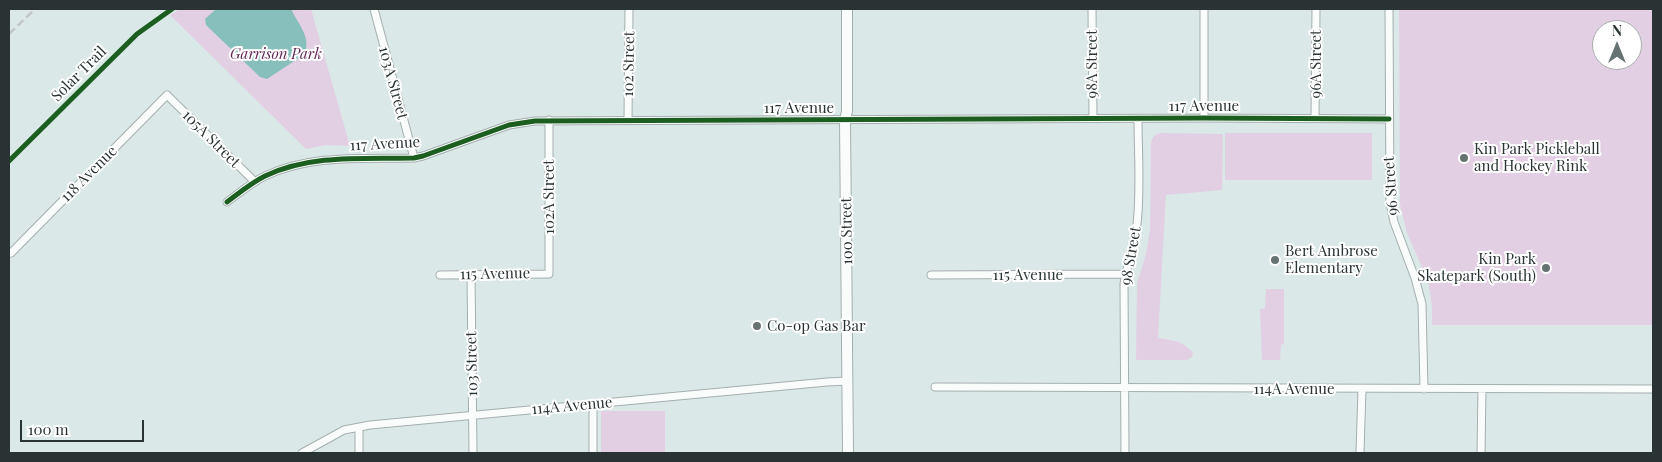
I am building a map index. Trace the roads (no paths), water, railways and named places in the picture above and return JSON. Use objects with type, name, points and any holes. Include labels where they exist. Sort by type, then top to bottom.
[{"type":"main road","name":"100 Street","points":[[847,9],[847,111],[845,120],[848,453]]},
{"type":"street","name":"103A Street","points":[[374,9],[414,158]]},
{"type":"street","name":"102 Street","points":[[628,120],[629,9]]},
{"type":"street","name":"98A Street","points":[[1092,9],[1093,118]]},
{"type":"street","points":[[1204,9],[1204,118]]},
{"type":"street","name":"96A Street","points":[[1316,9],[1316,118]]},
{"type":"street","name":"96 Street","points":[[1389,9],[1388,119],[1390,203],[1394,222],[1415,278],[1422,304],[1424,390]]},
{"type":"street","name":"105A Street","points":[[167,95],[255,182]]},
{"type":"street","name":"118 Avenue","points":[[10,253],[167,95]]},
{"type":"street","name":"98 Street","points":[[1125,453],[1125,274],[1131,258],[1137,222],[1138,119]]},
{"type":"street","name":"117 Avenue","points":[[227,202],[267,175],[286,169],[323,160],[414,158],[436,152],[509,125],[549,120],[1388,119]]},
{"type":"street","name":"102A Street","points":[[549,120],[549,274]]},
{"type":"street","name":"115 Avenue","points":[[440,275],[549,274]]},
{"type":"street","name":"115 Avenue","points":[[930,275],[1125,274]]},
{"type":"street","name":"103 Street","points":[[471,275],[473,453]]},
{"type":"street","name":"114A Avenue","points":[[302,453],[334,434],[359,427],[848,381]]},
{"type":"street","name":"114A Avenue","points":[[935,387],[1362,390],[1653,389]]},
{"type":"street","points":[[1360,453],[1362,390]]},
{"type":"street","points":[[1481,453],[1482,390]]},
{"type":"street","points":[[593,404],[593,453]]},
{"type":"street","points":[[359,427],[359,453]]},
{"type":"water","points":[[216,9],[291,9],[305,36],[305,54],[267,79],[260,77],[206,25],[205,19]]},
{"type":"railway","points":[[9,34],[35,9]]},
{"type":"place","name":"Kin Park Pickleball and Hockey Rink","points":[[1464,158]]},
{"type":"place","name":"Bert Ambrose Elementary","points":[[1275,260]]},
{"type":"place","name":"Kin Park Skatepark (South)","points":[[1546,268]]},
{"type":"place","name":"Co-op Gas Bar","points":[[757,326]]},
{"type":"park label","name":"Garrison Park","points":[[276,54]]}]
